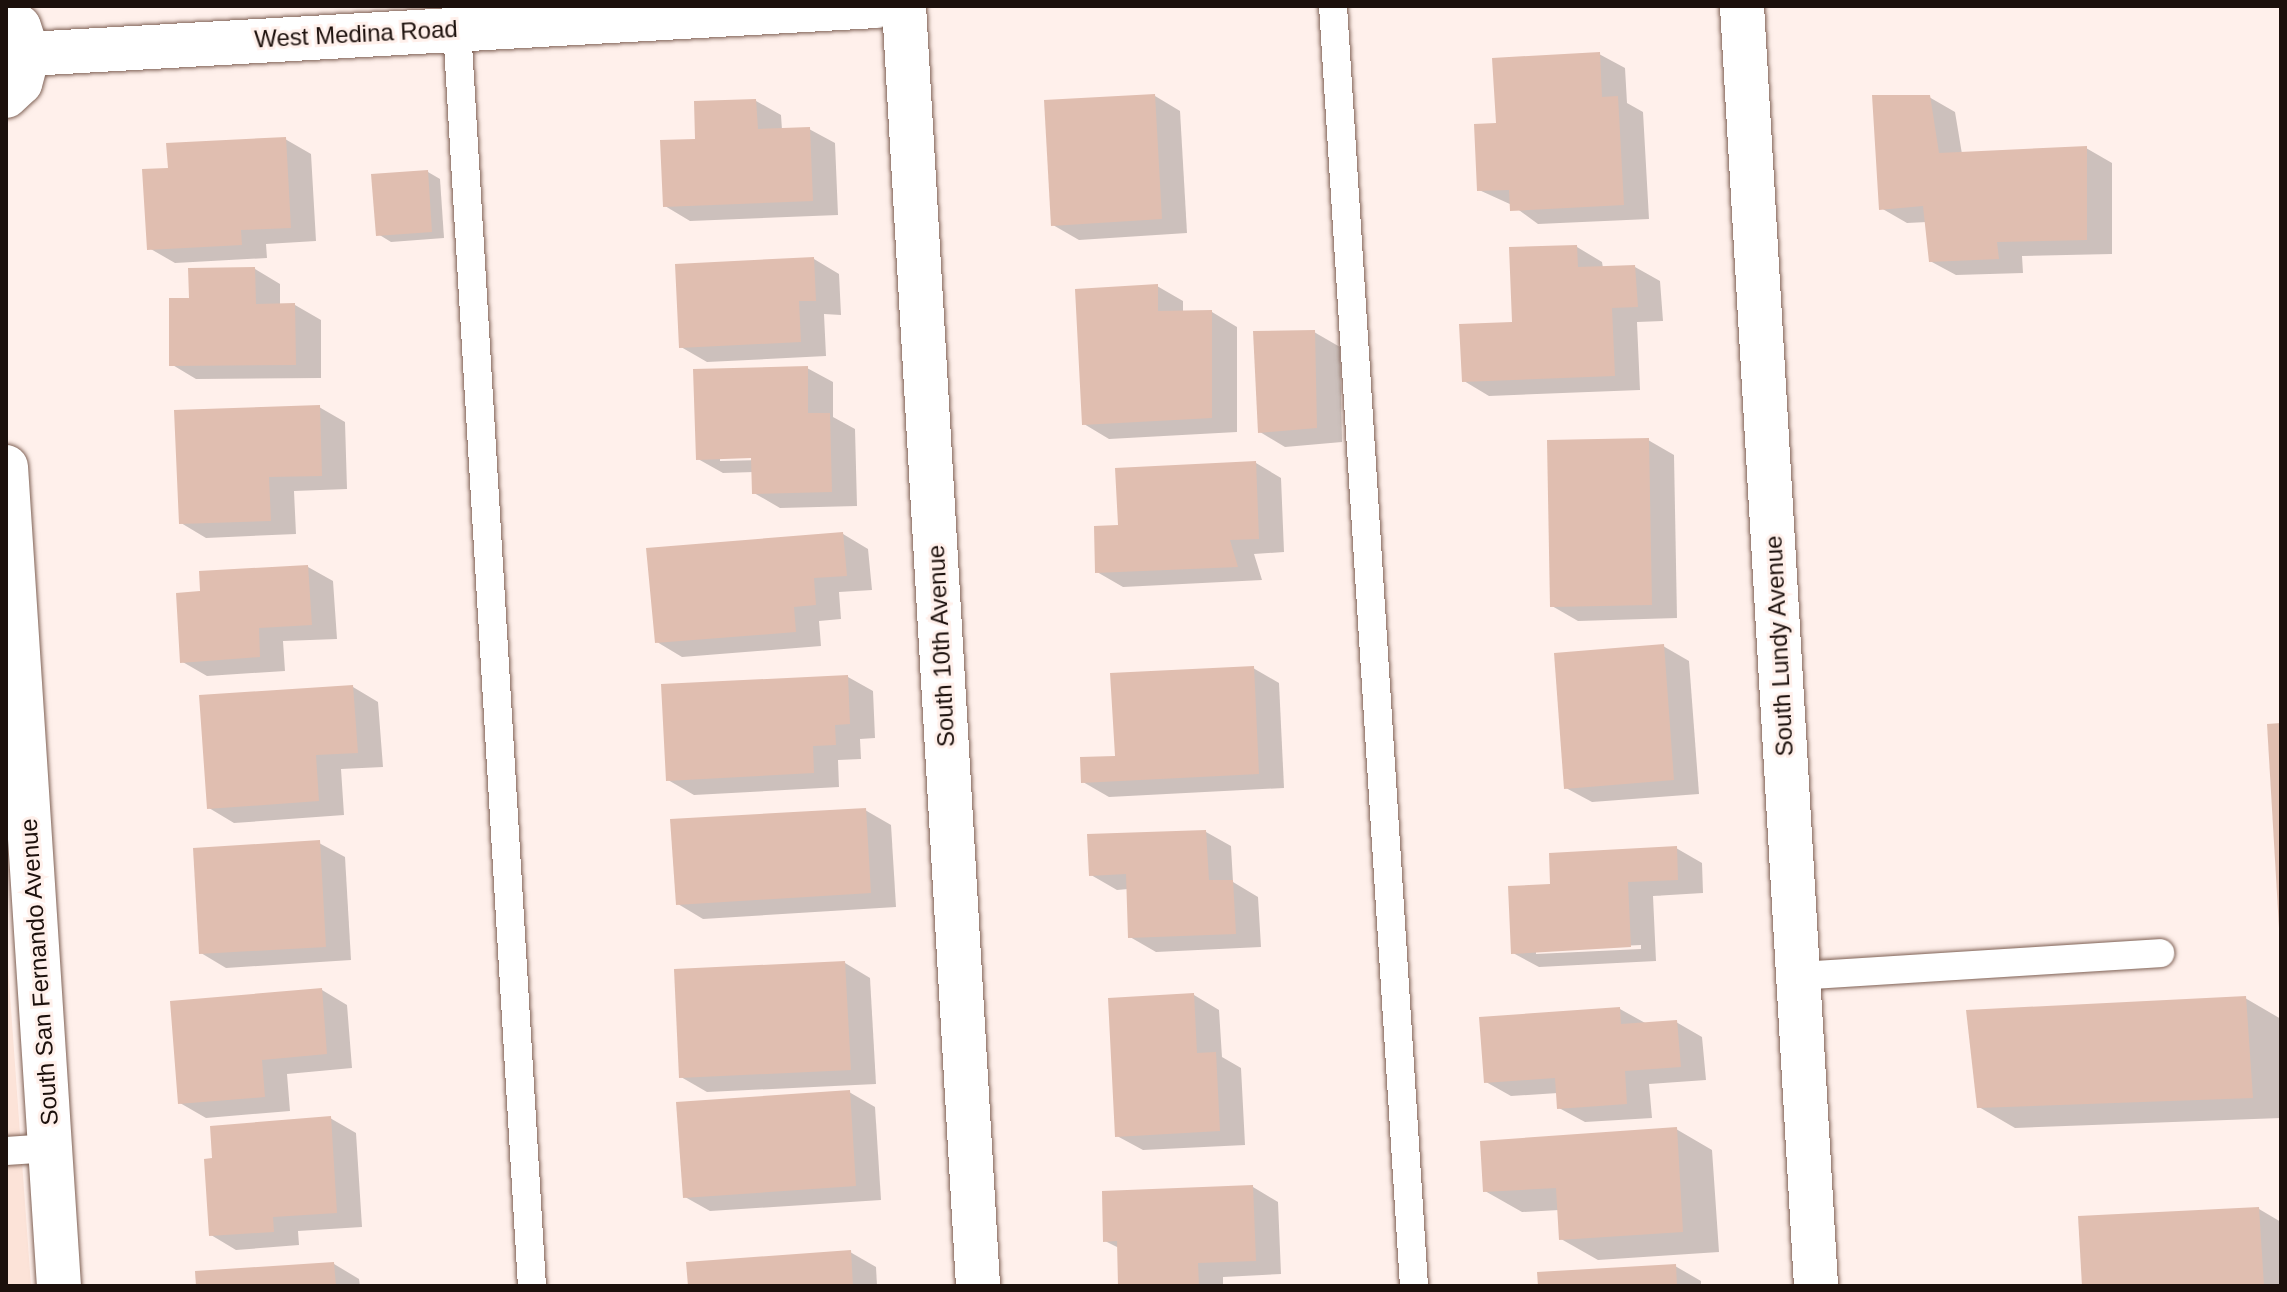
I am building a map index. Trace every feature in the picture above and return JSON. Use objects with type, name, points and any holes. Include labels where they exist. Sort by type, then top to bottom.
[{"type":"street","name":"West Medina Road","points":[[28,54],[876,6]]},
{"type":"street","name":"South 10th Avenue","points":[[904,6],[978,1286]]},
{"type":"street","name":"South Lundy Avenue","points":[[1742,6],[1816,1286]]},
{"type":"street","points":[[6,17],[19,27],[28,54],[20,83],[6,96]]},
{"type":"street","name":"South San Fernando Avenue","points":[[6,467],[59,1286]]},
{"type":"lane","points":[[1333,6],[1414,1286]]},
{"type":"lane","points":[[457,28],[532,1286]]},
{"type":"lane","points":[[1798,976],[2160,953]]},
{"type":"lane","points":[[6,1151],[51,1148]]},
{"type":"shaded area","points":[[6,940],[31,1286],[6,1286]]},
{"type":"building","points":[[1600,52],[1602,97],[1618,96],[1624,205],[1510,211],[1509,190],[1477,191],[1474,124],[1496,123],[1492,58]]},
{"type":"building","points":[[1155,94],[1162,219],[1051,226],[1044,100]]},
{"type":"building","points":[[1872,95],[1930,95],[1939,153],[2087,146],[2087,240],[1997,242],[1999,259],[1929,262],[1923,206],[1879,210]]},
{"type":"building","points":[[756,99],[758,129],[810,127],[813,201],[663,207],[660,140],[695,139],[694,101]]},
{"type":"building","points":[[286,137],[291,228],[241,230],[242,245],[147,250],[142,169],[168,168],[166,143]]},
{"type":"building","points":[[428,170],[432,232],[376,236],[371,174]]},
{"type":"building","points":[[1577,245],[1578,267],[1635,265],[1638,307],[1612,308],[1615,376],[1462,382],[1459,324],[1512,322],[1509,247]]},
{"type":"building","points":[[814,257],[816,301],[799,301],[801,342],[679,348],[675,264]]},
{"type":"building","points":[[255,267],[256,304],[295,303],[296,365],[169,366],[169,298],[189,298],[188,268]]},
{"type":"building","points":[[1158,284],[1158,311],[1212,310],[1212,418],[1082,425],[1075,289]]},
{"type":"building","points":[[1315,330],[1317,428],[1258,433],[1253,331]]},
{"type":"building","points":[[808,366],[808,413],[830,413],[832,492],[752,494],[751,458],[696,460],[693,369]]},
{"type":"building","points":[[320,405],[322,476],[269,477],[271,521],[179,524],[174,410]]},
{"type":"building","points":[[1649,438],[1652,605],[1550,607],[1547,440]]},
{"type":"building","points":[[1256,461],[1259,539],[1230,540],[1238,567],[1095,573],[1094,526],[1118,525],[1115,468]]},
{"type":"building","points":[[843,532],[847,576],[814,578],[816,605],[794,607],[796,632],[655,643],[646,548]]},
{"type":"building","points":[[308,565],[312,625],[259,628],[260,657],[180,663],[176,593],[200,591],[199,571]]},
{"type":"building","points":[[1664,644],[1674,780],[1564,789],[1554,653]]},
{"type":"building","points":[[1254,666],[1259,774],[1081,783],[1080,757],[1115,756],[1110,673]]},
{"type":"building","points":[[848,675],[850,724],[835,725],[836,745],[813,746],[814,773],[666,781],[661,684]]},
{"type":"building","points":[[353,685],[358,753],[316,755],[319,801],[207,809],[199,695]]},
{"type":"building","points":[[2281,723],[2281,928],[2279,928],[2267,724]]},
{"type":"building","points":[[866,808],[871,893],[676,905],[670,819]]},
{"type":"building","points":[[1206,830],[1209,880],[1233,880],[1236,934],[1128,938],[1126,874],[1089,876],[1087,834]]},
{"type":"building","points":[[320,840],[326,947],[199,954],[193,848]]},
{"type":"building","points":[[1677,846],[1678,880],[1628,882],[1631,947],[1511,954],[1508,886],[1550,884],[1549,853]]},
{"type":"building","points":[[845,961],[851,1070],[679,1078],[674,969]]},
{"type":"building","points":[[322,988],[327,1054],[262,1060],[265,1097],[178,1104],[170,1001]]},
{"type":"building","points":[[1194,993],[1197,1053],[1216,1052],[1220,1131],[1115,1137],[1108,998]]},
{"type":"building","points":[[2246,996],[2253,1098],[1977,1108],[1966,1010]]},
{"type":"building","points":[[1620,1007],[1621,1024],[1677,1020],[1681,1067],[1625,1071],[1627,1104],[1557,1109],[1555,1078],[1484,1083],[1479,1017]]},
{"type":"building","points":[[850,1090],[856,1186],[683,1198],[676,1102]]},
{"type":"building","points":[[331,1116],[337,1213],[273,1217],[274,1232],[209,1236],[204,1159],[212,1158],[210,1126]]},
{"type":"building","points":[[1677,1127],[1683,1232],[1559,1240],[1556,1188],[1483,1192],[1480,1141]]},
{"type":"building","points":[[1253,1185],[1256,1261],[1198,1263],[1199,1286],[1118,1286],[1117,1241],[1103,1242],[1102,1191]]},
{"type":"building","points":[[2259,1207],[2264,1286],[2082,1286],[2078,1216]]},
{"type":"building","points":[[851,1250],[853,1286],[688,1286],[686,1262]]},
{"type":"building","points":[[334,1262],[336,1286],[196,1286],[195,1271]]},
{"type":"building","points":[[1676,1264],[1677,1286],[1538,1286],[1537,1272]]}]
